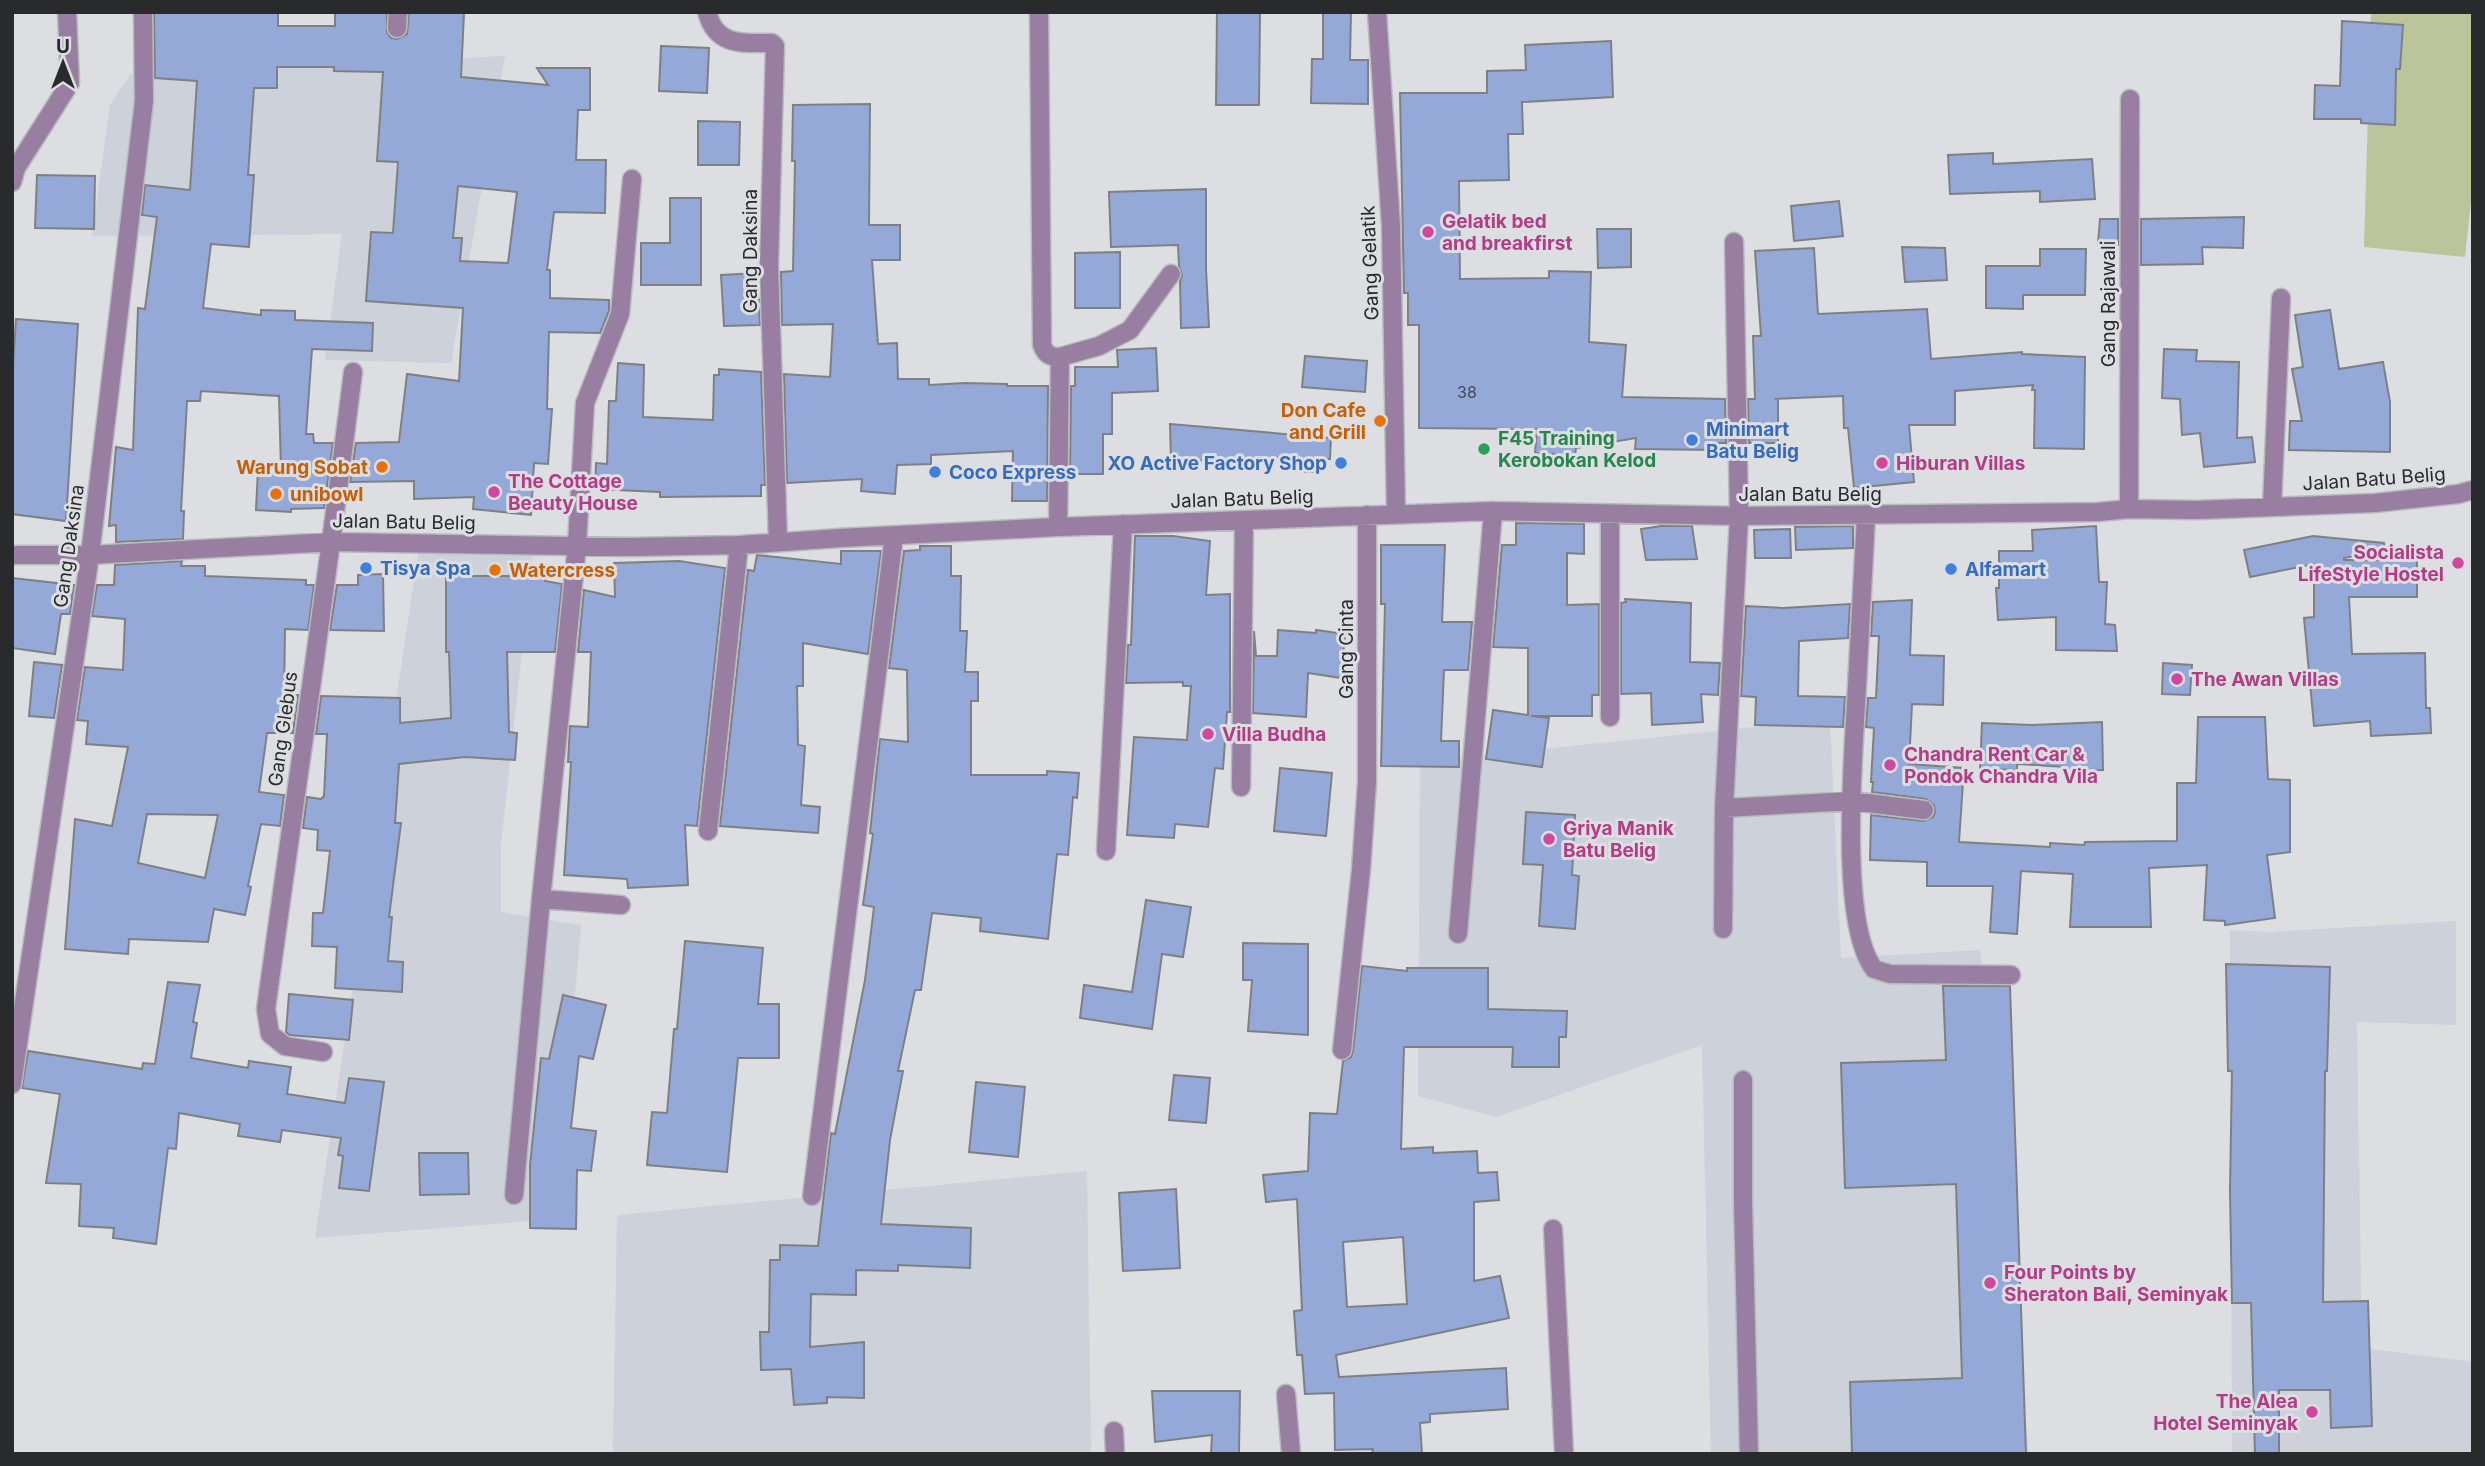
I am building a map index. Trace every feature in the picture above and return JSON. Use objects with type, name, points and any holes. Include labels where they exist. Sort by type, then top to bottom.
[{"type":"street","points":[[12,182],[16,168],[69,83],[66,12]]},
{"type":"street","name":"Gang Daksina","points":[[12,1084],[90,555],[144,101],[143,12]]},
{"type":"street","name":"Gang Daksina","points":[[707,12],[718,36],[739,43],[772,43],[775,46],[769,265],[778,542]]},
{"type":"street","points":[[1039,12],[1042,345],[1045,352],[1051,357],[1060,357],[1098,346],[1130,330],[1171,274]]},
{"type":"street","name":"Gang Gelatik","points":[[1377,12],[1391,226],[1396,513]]},
{"type":"street","name":"Gang Rajawali","points":[[2129,509],[2130,99]]},
{"type":"street","points":[[514,1195],[577,545],[585,402],[620,314],[632,179]]},
{"type":"street","points":[[1723,929],[1724,808],[1739,516],[1734,242]]},
{"type":"street","points":[[2272,506],[2281,298]]},
{"type":"street","points":[[1058,527],[1060,357]]},
{"type":"street","name":"Gang Glebus","points":[[323,1052],[285,1046],[277,1041],[270,1034],[266,1023],[266,1009],[354,372]]},
{"type":"street","name":"Jalan Batu Belig","points":[[12,555],[90,555],[332,542],[740,545],[1123,524],[1493,511],[1739,516],[2085,513],[2129,509],[2197,510],[2375,503],[2473,490]]},
{"type":"street","points":[[1458,934],[1493,511]]},
{"type":"street","points":[[1609,514],[1610,717]]},
{"type":"street","name":"Gang Cinta","points":[[1342,1050],[1361,870],[1367,782],[1367,515]]},
{"type":"street","points":[[1866,516],[1851,801],[1854,901],[1866,953],[1874,969],[1890,974],[2011,975]]},
{"type":"street","points":[[1241,787],[1244,520]]},
{"type":"street","points":[[1105,851],[1123,524]]},
{"type":"street","points":[[813,1196],[894,536]]},
{"type":"street","points":[[708,831],[740,545]]},
{"type":"street","points":[[1724,808],[1851,801],[1924,810]]},
{"type":"street","points":[[541,899],[621,905]]},
{"type":"street","points":[[1742,1080],[1742,1202],[1749,1454]]},
{"type":"street","points":[[1553,1229],[1564,1454]]},
{"type":"street","points":[[1286,1394],[1291,1454]]},
{"type":"street","points":[[1114,1431],[1115,1454]]},
{"type":"shaded area","points":[[505,56],[451,363],[325,360],[342,234],[92,236],[110,105],[130,75]]},
{"type":"shaded area","points":[[420,541],[534,542],[501,844],[501,912],[581,925],[556,1219],[315,1238]]},
{"type":"shaded area","points":[[1830,719],[1841,958],[1980,950],[2029,1454],[1711,1454],[1702,1045],[1496,1117],[1418,1096],[1420,762]]},
{"type":"shaded area","points":[[2456,921],[2456,1025],[2357,1022],[2362,1348],[2473,1362],[2473,1454],[2232,1454],[2230,930],[2270,932]]},
{"type":"shaded area","points":[[1087,1171],[1091,1454],[613,1454],[617,1215]]},
{"type":"green space","points":[[2371,12],[2473,12],[2473,182],[2465,257],[2364,247]]},
{"type":"building","points":[[154,12],[278,12],[278,26],[335,26],[335,12],[387,12],[387,32],[391,38],[397,39],[407,34],[409,12],[464,13],[461,77],[548,85],[537,68],[590,68],[590,110],[578,110],[576,160],[606,160],[605,213],[554,212],[547,270],[550,270],[550,298],[609,300],[609,311],[600,333],[549,332],[547,409],[552,409],[548,464],[534,463],[531,515],[473,509],[474,497],[414,499],[414,481],[350,482],[356,443],[399,442],[407,374],[459,381],[463,308],[366,301],[371,232],[393,233],[398,162],[377,161],[383,72],[334,71],[334,67],[277,67],[277,88],[254,88],[248,175],[254,175],[249,247],[211,244],[203,308],[261,315],[261,310],[295,311],[295,320],[373,323],[372,351],[312,349],[306,434],[313,434],[314,443],[333,443],[324,508],[291,509],[291,512],[256,510],[258,469],[281,470],[279,396],[201,391],[200,401],[187,401],[181,511],[184,511],[183,539],[116,542],[116,525],[109,526],[116,447],[133,450],[138,308],[145,309],[157,217],[142,215],[145,185],[190,190],[197,81],[155,78]],"holes":[[[458,186],[517,192],[508,263],[460,261],[462,238],[453,238]]]},
{"type":"building","points":[[1217,12],[1260,12],[1259,105],[1216,105]]},
{"type":"building","points":[[1323,12],[1351,12],[1350,60],[1368,60],[1368,104],[1311,103],[1312,59],[1323,59]]},
{"type":"building","points":[[2342,21],[2403,25],[2400,69],[2396,69],[2395,125],[2361,123],[2361,119],[2314,119],[2315,85],[2340,86]]},
{"type":"building","points":[[1611,41],[1613,97],[1522,102],[1523,134],[1508,134],[1509,180],[1459,181],[1460,279],[1549,278],[1549,271],[1591,272],[1589,342],[1626,345],[1622,397],[1725,399],[1726,443],[1717,443],[1717,450],[1635,449],[1636,438],[1576,448],[1575,455],[1535,453],[1537,429],[1419,428],[1419,325],[1408,325],[1408,293],[1404,293],[1400,93],[1487,93],[1487,71],[1526,70],[1525,45]]},
{"type":"building","points":[[661,46],[709,48],[707,93],[659,91]]},
{"type":"building","points":[[870,104],[869,225],[900,225],[900,260],[872,260],[878,344],[897,343],[898,379],[929,379],[929,385],[965,383],[1048,386],[1047,501],[1012,501],[1013,451],[931,455],[931,464],[897,465],[895,494],[861,491],[862,479],[787,483],[784,374],[830,377],[833,324],[782,325],[781,272],[793,271],[793,105]]},
{"type":"building","points":[[698,121],[740,122],[739,165],[698,165]]},
{"type":"building","points":[[1993,153],[1993,164],[2092,159],[2095,199],[2040,202],[2040,191],[1950,194],[1948,155]]},
{"type":"building","points":[[37,175],[95,176],[94,229],[35,228]]},
{"type":"building","points":[[1206,189],[1209,327],[1181,328],[1182,275],[1178,245],[1111,247],[1109,192]]},
{"type":"building","points":[[670,198],[701,198],[701,285],[641,285],[641,243],[670,243]]},
{"type":"building","points":[[1839,201],[1843,236],[1794,241],[1791,206]]},
{"type":"building","points":[[2244,217],[2243,248],[2202,247],[2203,264],[2141,265],[2141,219]]},
{"type":"building","points":[[2100,219],[2118,219],[2118,245],[2098,243]]},
{"type":"building","points":[[1597,229],[1631,229],[1631,267],[1598,268]]},
{"type":"building","points":[[1902,247],[1945,248],[1947,280],[1905,282]]},
{"type":"building","points":[[1814,248],[1818,314],[1927,309],[1931,359],[2022,352],[2085,357],[2084,449],[2034,448],[2033,385],[1955,391],[1955,425],[1909,425],[1914,482],[1854,488],[1848,428],[1844,428],[1843,396],[1775,399],[1778,400],[1778,443],[1749,443],[1748,399],[1755,399],[1753,336],[1761,336],[1755,251]]},
{"type":"building","points":[[2040,249],[2086,249],[2085,295],[2023,295],[2023,309],[1986,308],[1986,266],[2040,266]]},
{"type":"building","points":[[1120,252],[1120,308],[1075,308],[1075,253]]},
{"type":"building","points":[[758,273],[760,325],[724,326],[721,275]]},
{"type":"building","points":[[2330,310],[2339,369],[2383,362],[2390,402],[2390,452],[2289,450],[2290,421],[2302,421],[2292,369],[2303,367],[2295,315]]},
{"type":"building","points":[[16,319],[78,324],[66,521],[12,514],[12,381]]},
{"type":"building","points":[[1156,348],[1158,391],[1112,393],[1112,434],[1103,434],[1103,474],[1070,474],[1071,386],[1075,386],[1075,367],[1118,367],[1117,350]]},
{"type":"building","points":[[2164,349],[2197,350],[2196,361],[2239,362],[2237,438],[2252,437],[2255,462],[2204,467],[2200,433],[2182,435],[2180,399],[2162,398]]},
{"type":"building","points":[[1305,356],[1367,361],[1365,392],[1302,387]]},
{"type":"building","points":[[618,363],[644,365],[643,417],[713,420],[714,375],[719,375],[719,369],[761,372],[765,485],[761,485],[761,496],[660,497],[660,492],[595,489],[596,463],[607,464],[609,401],[616,401]]},
{"type":"building","points":[[1170,424],[1331,438],[1330,459],[1317,459],[1316,472],[1290,471],[1291,458],[1238,457],[1238,460],[1171,461]]},
{"type":"building","points":[[1516,523],[1584,524],[1584,554],[1567,553],[1567,605],[1599,604],[1599,695],[1592,695],[1592,716],[1531,716],[1549,718],[1542,767],[1486,759],[1493,710],[1528,715],[1528,648],[1493,647],[1502,545],[1516,545]]},
{"type":"building","points":[[1692,526],[1697,559],[1646,560],[1641,529]]},
{"type":"building","points":[[1853,526],[1853,548],[1796,550],[1795,527]]},
{"type":"building","points":[[2096,526],[2099,582],[2107,582],[2105,624],[2115,625],[2117,651],[2056,650],[2056,617],[1998,620],[1996,588],[1999,588],[1999,551],[2033,551],[2032,530]]},
{"type":"building","points":[[1790,529],[1791,558],[1755,558],[1754,530]]},
{"type":"building","points":[[1135,536],[1173,536],[1210,541],[1206,595],[1230,594],[1230,712],[1227,712],[1223,769],[1215,768],[1208,827],[1175,824],[1174,838],[1127,835],[1134,737],[1187,740],[1191,686],[1183,686],[1183,682],[1126,683],[1128,645],[1131,645]]},
{"type":"building","points":[[2313,536],[2384,543],[2385,550],[2344,560],[2417,560],[2417,597],[2349,597],[2352,654],[2425,653],[2426,708],[2430,708],[2431,733],[2371,736],[2370,721],[2314,726],[2304,618],[2314,617],[2314,564],[2250,577],[2244,550]]},
{"type":"building","points":[[1381,545],[1445,545],[1442,622],[1472,622],[1468,670],[1444,670],[1441,741],[1459,741],[1459,767],[1381,766],[1385,604],[1381,604]]},
{"type":"building","points":[[920,546],[951,546],[951,576],[961,576],[960,631],[967,631],[965,672],[978,672],[978,701],[971,701],[971,775],[1047,775],[1047,771],[1079,773],[1077,798],[1073,797],[1068,855],[1057,854],[1048,939],[980,931],[981,918],[932,913],[921,990],[915,990],[898,1071],[903,1071],[890,1140],[881,1224],[971,1228],[970,1268],[898,1265],[898,1271],[856,1270],[856,1295],[811,1294],[810,1347],[864,1342],[864,1398],[827,1397],[827,1403],[794,1405],[791,1369],[761,1370],[760,1332],[769,1332],[770,1260],[780,1260],[780,1245],[818,1246],[831,1133],[835,1134],[865,980],[874,907],[863,905],[873,834],[870,833],[880,739],[908,742],[907,670],[889,668],[904,551],[920,550]]},
{"type":"building","points":[[841,551],[881,551],[868,654],[803,643],[803,686],[797,686],[798,745],[805,746],[801,805],[820,807],[818,833],[720,826],[748,570],[754,571],[757,555],[841,564]]},
{"type":"building","points":[[182,561],[181,566],[205,566],[205,576],[306,580],[306,585],[314,585],[308,630],[285,629],[284,695],[298,695],[293,733],[267,733],[259,792],[284,795],[280,826],[261,824],[245,915],[214,909],[208,942],[129,939],[128,954],[65,949],[75,819],[112,826],[128,747],[86,744],[88,721],[77,720],[85,667],[123,670],[125,619],[92,616],[97,585],[114,585],[115,565]],"holes":[[[147,814],[218,815],[205,878],[138,863]]]},
{"type":"building","points":[[679,561],[725,568],[697,826],[685,825],[688,885],[628,888],[627,879],[564,875],[571,762],[568,762],[570,726],[588,727],[591,652],[578,652],[584,590],[615,597],[614,563]]},
{"type":"building","points":[[383,574],[384,631],[330,630],[337,585],[358,585],[358,575]]},
{"type":"building","points":[[446,576],[545,576],[545,581],[562,584],[555,652],[507,652],[509,732],[517,733],[515,760],[465,757],[399,764],[395,823],[401,823],[389,917],[392,917],[388,961],[403,962],[402,992],[335,988],[337,947],[312,946],[313,913],[323,913],[330,851],[317,850],[318,830],[303,828],[307,797],[321,799],[324,796],[327,734],[316,734],[321,696],[400,698],[400,723],[451,718],[449,652],[446,652]]},
{"type":"building","points":[[12,578],[74,585],[70,614],[61,614],[55,654],[12,648]]},
{"type":"building","points":[[1625,599],[1691,603],[1690,662],[1720,663],[1718,695],[1701,694],[1703,722],[1652,725],[1651,693],[1621,694],[1621,603],[1626,602]]},
{"type":"building","points":[[1912,600],[1910,655],[1944,656],[1943,705],[1912,704],[1909,764],[1964,768],[1959,842],[2050,847],[2050,843],[2084,845],[2085,842],[2177,841],[2177,783],[2196,783],[2198,717],[2265,717],[2268,779],[2290,780],[2290,852],[2267,855],[2275,918],[2225,925],[2225,921],[2204,920],[2207,865],[2149,868],[2151,927],[2070,927],[2073,874],[2021,871],[2017,934],[1990,932],[1993,886],[1927,886],[1927,862],[1870,860],[1871,815],[1923,821],[1933,817],[1935,812],[1934,805],[1926,799],[1872,792],[1874,728],[1866,727],[1868,698],[1876,698],[1879,636],[1871,636],[1873,602]]},
{"type":"building","points":[[1850,604],[1848,638],[1799,641],[1798,696],[1845,697],[1843,727],[1755,725],[1756,697],[1741,696],[1746,606],[1783,608]]},
{"type":"building","points":[[1278,630],[1316,633],[1316,630],[1345,634],[1341,678],[1308,673],[1306,717],[1253,713],[1254,631],[1256,656],[1277,656]]},
{"type":"building","points":[[34,662],[62,665],[54,718],[29,716]]},
{"type":"building","name":"The Awan Villas","points":[[2163,663],[2192,665],[2190,695],[2162,694]]},
{"type":"building","points":[[2102,722],[2103,770],[2066,771],[2066,767],[2017,764],[2017,770],[1980,769],[1982,723],[2032,725]]},
{"type":"building","points":[[1280,768],[1332,773],[1326,836],[1274,831]]},
{"type":"building","points":[[1526,812],[1575,815],[1572,875],[1579,876],[1575,929],[1539,926],[1543,865],[1523,864]]},
{"type":"building","points":[[1146,900],[1191,907],[1183,957],[1162,954],[1152,1029],[1080,1018],[1084,985],[1132,992]]},
{"type":"building","points":[[685,941],[763,948],[758,1004],[779,1004],[779,1058],[738,1058],[727,1172],[647,1165],[652,1112],[667,1113]]},
{"type":"building","points":[[1243,943],[1308,944],[1308,1035],[1248,1031],[1252,980],[1243,980]]},
{"type":"building","points":[[2226,964],[2330,967],[2325,1071],[2323,1302],[2368,1301],[2372,1426],[2331,1428],[2330,1390],[2279,1390],[2279,1454],[2255,1454],[2251,1303],[2232,1303],[2232,1071],[2228,1071]]},
{"type":"building","points":[[1362,966],[1407,971],[1407,968],[1488,968],[1488,1009],[1567,1011],[1566,1037],[1559,1037],[1559,1067],[1512,1067],[1513,1047],[1404,1047],[1401,1149],[1433,1147],[1433,1153],[1477,1151],[1478,1173],[1497,1172],[1499,1200],[1474,1202],[1474,1281],[1500,1276],[1509,1318],[1336,1355],[1339,1377],[1506,1368],[1508,1409],[1430,1414],[1430,1422],[1420,1423],[1422,1454],[1372,1454],[1373,1449],[1335,1450],[1334,1393],[1305,1394],[1302,1355],[1297,1355],[1294,1311],[1302,1310],[1297,1199],[1266,1202],[1263,1175],[1308,1171],[1310,1113],[1337,1114],[1343,1061],[1351,1057]],"holes":[[[1403,1237],[1407,1304],[1347,1307],[1343,1242]]]},
{"type":"building","points":[[168,982],[200,985],[193,1022],[197,1023],[191,1058],[248,1068],[249,1061],[291,1067],[287,1094],[345,1103],[349,1078],[384,1082],[369,1191],[339,1188],[343,1156],[338,1155],[341,1138],[282,1130],[280,1142],[238,1136],[240,1124],[179,1113],[176,1149],[168,1148],[156,1244],[113,1238],[114,1228],[79,1226],[81,1184],[46,1183],[60,1094],[22,1088],[28,1051],[142,1069],[143,1063],[155,1064]]},
{"type":"building","name":"Four Points by Sheraton Bali, Seminyak","points":[[1943,986],[2010,986],[2026,1454],[1852,1454],[1850,1382],[1962,1378],[1956,1184],[1845,1188],[1841,1063],[1946,1060]]},
{"type":"building","points":[[289,994],[353,1000],[349,1040],[289,1035],[286,1032]]},
{"type":"building","points":[[563,995],[606,1005],[593,1059],[579,1056],[571,1128],[596,1131],[591,1171],[577,1170],[576,1229],[530,1228],[530,1165],[541,1058],[549,1059]]},
{"type":"building","points":[[1174,1075],[1210,1078],[1206,1123],[1169,1120]]},
{"type":"building","points":[[976,1082],[1025,1087],[1018,1157],[969,1152]]},
{"type":"building","points":[[419,1153],[468,1153],[469,1194],[420,1195]]},
{"type":"building","points":[[1176,1189],[1180,1268],[1123,1271],[1119,1193]]},
{"type":"building","points":[[1152,1391],[1240,1391],[1239,1454],[1211,1454],[1212,1435],[1155,1442]]},
{"type":"place","name":"Gelatik bed and breakfirst","points":[[1428,232]]},
{"type":"place","name":"Don Cafe and Grill","points":[[1380,421]]},
{"type":"place","name":"Minimart Batu Belig","points":[[1692,440]]},
{"type":"place","name":"F45 Training Kerobokan Kelod","points":[[1484,449]]},
{"type":"place","name":"XO Active Factory Shop","points":[[1341,463]]},
{"type":"place","name":"Hiburan Villas","points":[[1882,463]]},
{"type":"place","name":"Warung Sobat","points":[[382,467]]},
{"type":"place","name":"Coco Express","points":[[935,472]]},
{"type":"place","name":"The Cottage Beauty House","points":[[494,492]]},
{"type":"place","name":"unibowl","points":[[276,494]]},
{"type":"place","name":"Socialista LifeStyle Hostel","points":[[2458,563]]},
{"type":"place","name":"Tisya Spa","points":[[366,568]]},
{"type":"place","name":"Alfamart","points":[[1951,569]]},
{"type":"place","name":"Watercress","points":[[495,570]]},
{"type":"place","name":"The Awan Villas","points":[[2177,679]]},
{"type":"place","name":"Villa Budha","points":[[1208,734]]},
{"type":"place","name":"Chandra Rent Car & Pondok Chandra Vila","points":[[1890,765]]},
{"type":"place","name":"Griya Manik Batu Belig","points":[[1549,839]]},
{"type":"place","name":"Four Points by Sheraton Bali, Seminyak","points":[[1990,1283]]},
{"type":"place","name":"The Alea Hotel Seminyak","points":[[2312,1412]]}]
